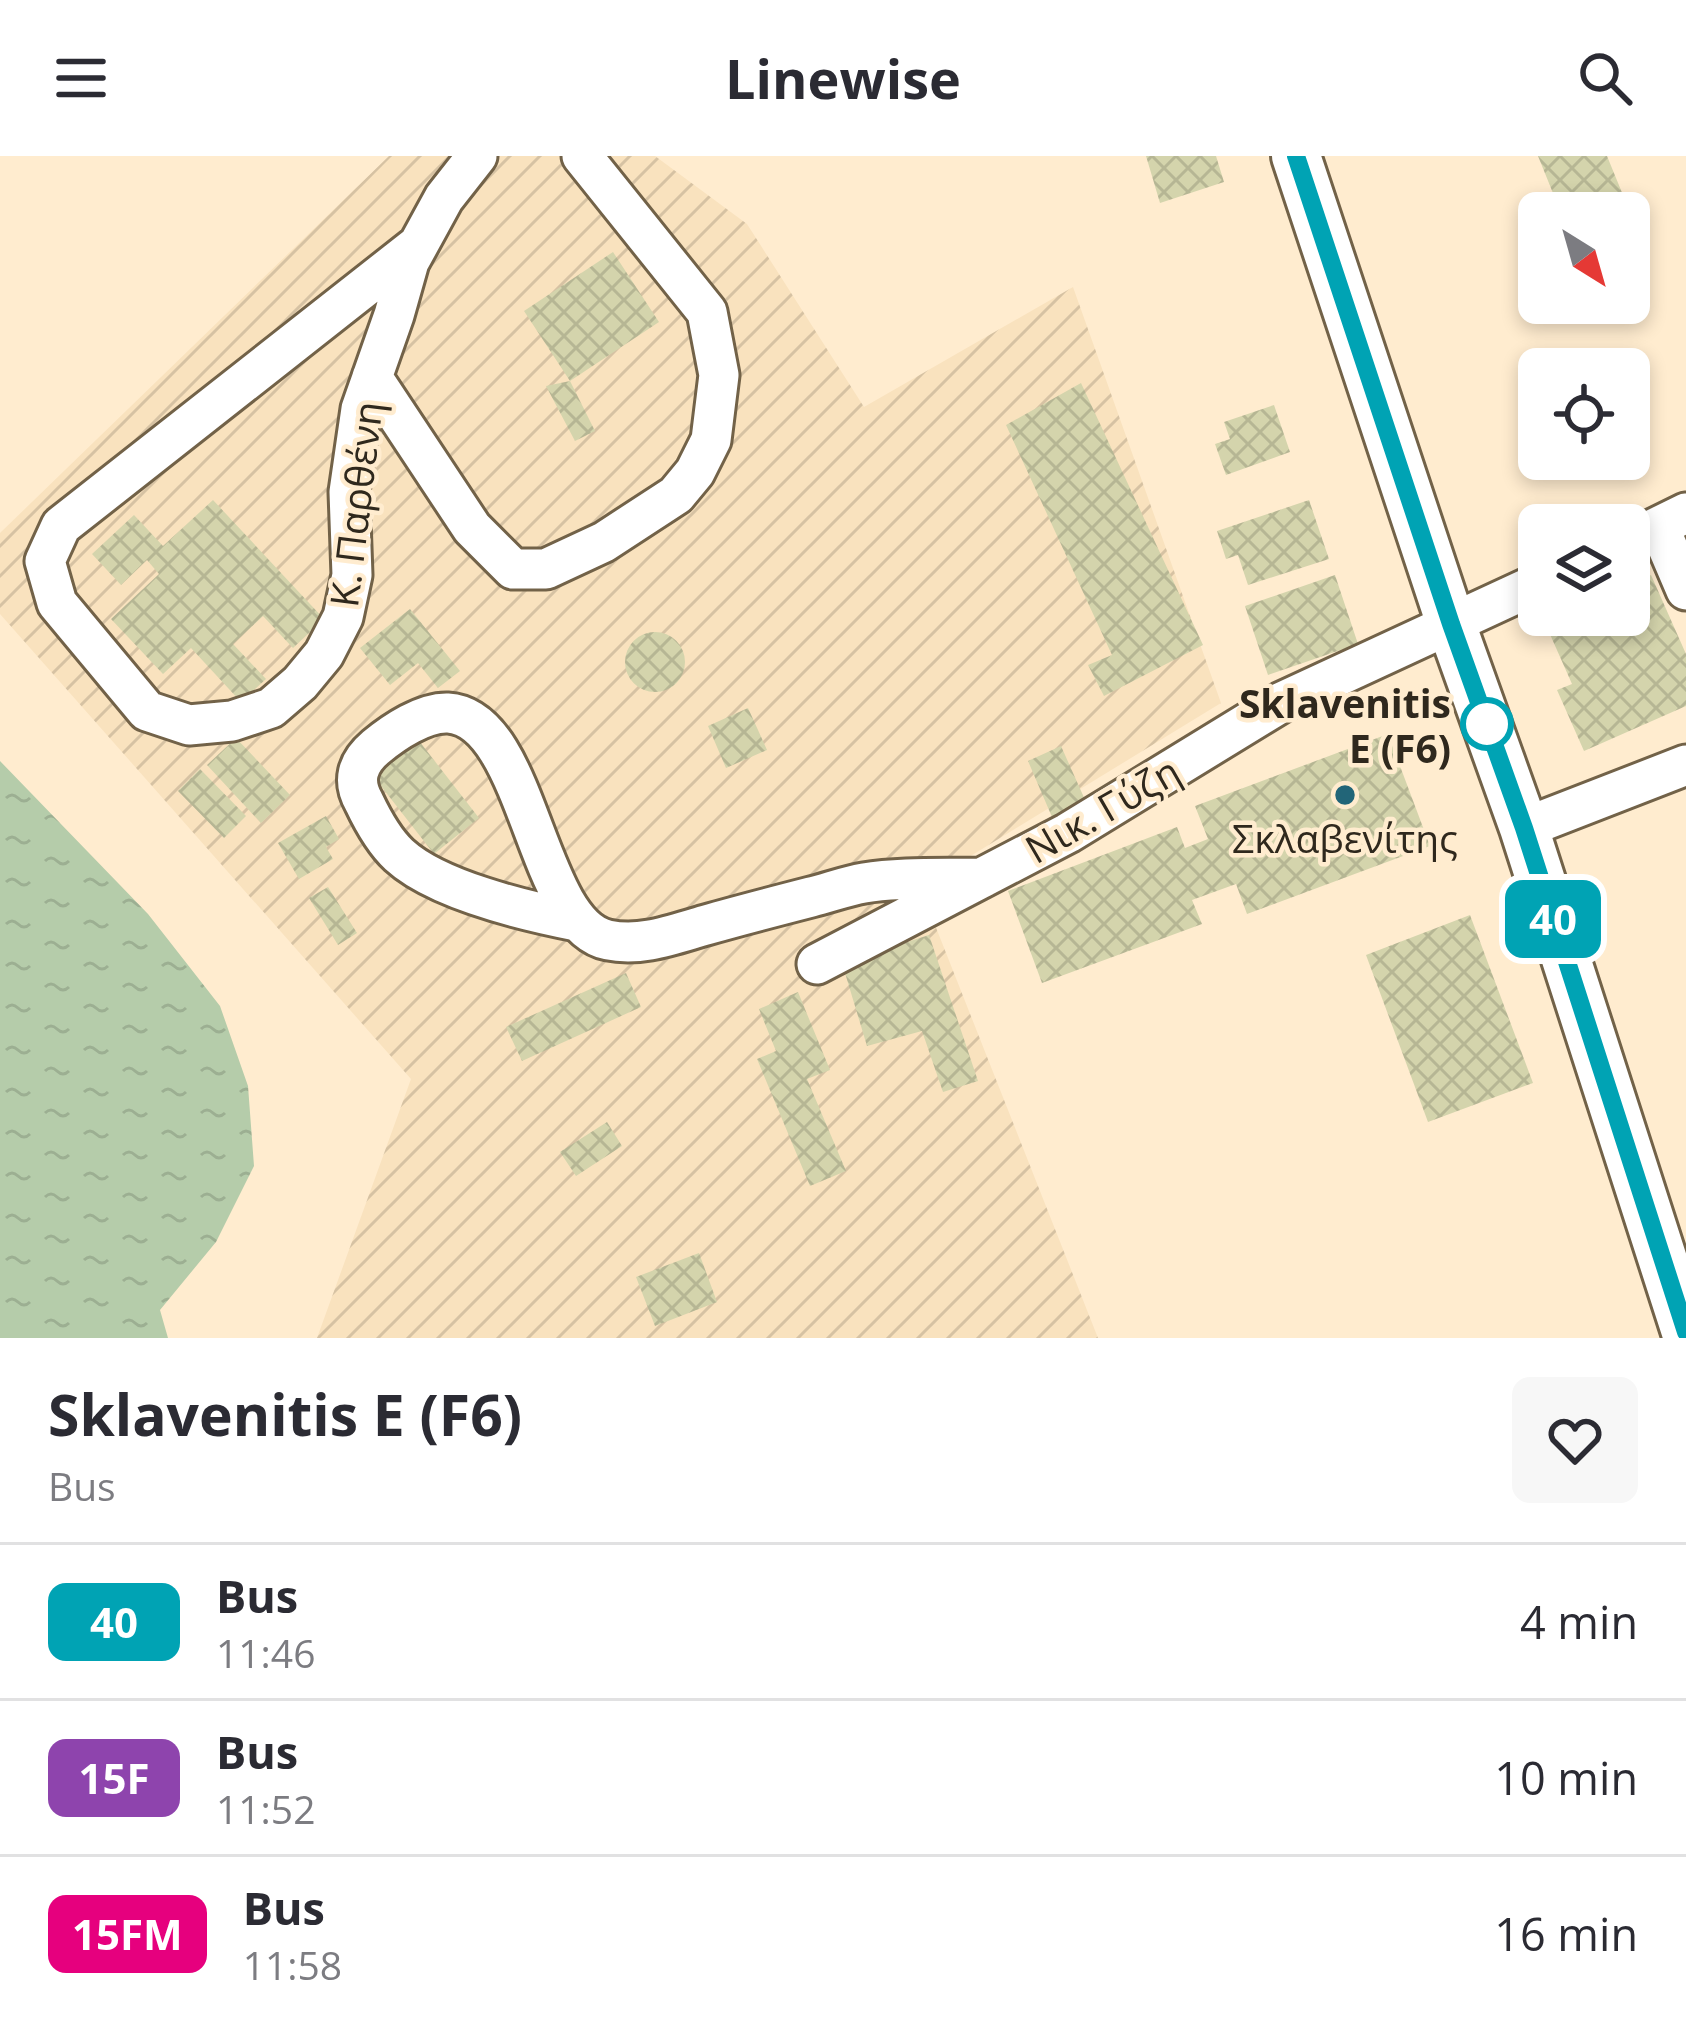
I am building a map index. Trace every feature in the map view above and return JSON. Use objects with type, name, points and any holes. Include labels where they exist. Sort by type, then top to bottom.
[{"type":"main road","points":[[1296,156],[1524,828],[1686,1332]]},
{"type":"street","name":"Κ. Παρθένη","points":[[418,245],[61,526],[45,561],[57,603],[147,711],[189,725],[232,721],[271,708],[324,654],[343,617],[352,575],[349,491],[361,409],[409,262],[444,198],[477,156]]},
{"type":"street","points":[[372,377],[472,528],[513,569],[546,569],[604,542],[676,495],[711,440],[719,375],[707,312],[582,156]]},
{"type":"street","points":[[1658,527],[1686,590]]},
{"type":"street","name":"Νικ. Γύζη","points":[[817,964],[1068,832],[1282,701],[1518,593]]},
{"type":"street","points":[[577,921],[544,858],[512,774],[483,729],[465,717],[445,712],[409,726],[371,751],[358,768],[356,788],[400,856],[443,882],[534,913],[577,921],[604,940],[646,942],[865,883],[982,878]]},
{"type":"street","points":[[1524,828],[1686,764]]},
{"type":"shaded area","points":[[389,156],[655,156],[747,224],[864,407],[1073,287],[1221,703],[920,887],[1098,1338],[317,1338],[411,1079],[0,614],[0,533]]},
{"type":"water","points":[[0,761],[148,914],[220,1006],[248,1086],[254,1166],[216,1242],[160,1310],[168,1338],[0,1338]]},
{"type":"building","points":[[1146,156],[1216,156],[1224,182],[1160,203]]},
{"type":"building","points":[[1538,156],[1607,156],[1622,192],[1553,192]]},
{"type":"building","points":[[613,252],[659,322],[570,381],[524,311]]},
{"type":"building","points":[[570,381],[595,431],[575,441],[546,386]]},
{"type":"building","points":[[1081,383],[1203,645],[1104,696],[1088,665],[1112,655],[1006,425]]},
{"type":"building","points":[[1274,405],[1290,452],[1226,475],[1215,444],[1230,439],[1224,422]]},
{"type":"building","points":[[213,500],[324,619],[293,648],[263,616],[233,644],[266,679],[241,702],[191,648],[163,674],[111,619],[159,574],[147,560],[121,585],[92,554],[134,515],[163,546]]},
{"type":"building","points":[[1309,500],[1329,559],[1248,585],[1238,555],[1226,559],[1217,531]]},
{"type":"building","points":[[1335,575],[1358,644],[1268,675],[1245,606]]},
{"type":"building","points":[[1650,575],[1686,654],[1686,706],[1584,751],[1557,690],[1572,684],[1551,636],[1650,636]]},
{"type":"building","points":[[410,609],[460,671],[438,688],[418,663],[390,685],[360,648]]},
{"type":"building","points":[[655,632],[676,641],[685,662],[676,683],[655,692],[634,683],[625,662],[634,641]]},
{"type":"building","points":[[748,708],[767,750],[726,768],[708,726]]},
{"type":"building","points":[[1388,734],[1430,846],[1247,914],[1236,884],[1192,900],[1202,924],[1042,983],[1008,891],[1177,827],[1185,848],[1208,839],[1195,806]]},
{"type":"building","points":[[416,737],[479,818],[434,854],[370,772]]},
{"type":"building","points":[[236,738],[290,795],[261,823],[207,765]]},
{"type":"building","points":[[1061,746],[1086,802],[1052,817],[1028,761]]},
{"type":"building","points":[[200,769],[246,816],[224,838],[178,791]]},
{"type":"building","points":[[326,816],[339,839],[326,847],[333,859],[299,879],[278,843]]},
{"type":"building","points":[[328,887],[357,933],[338,945],[309,898]]},
{"type":"building","points":[[1470,915],[1533,1083],[1428,1122],[1366,955]]},
{"type":"building","points":[[929,935],[978,1081],[943,1092],[922,1031],[867,1046],[842,963]]},
{"type":"building","points":[[626,973],[641,1007],[522,1061],[506,1027]]},
{"type":"building","points":[[798,992],[830,1070],[807,1079],[846,1171],[810,1186],[757,1059],[776,1051],[759,1009]]},
{"type":"building","points":[[607,1122],[622,1146],[576,1176],[560,1152]]},
{"type":"building","points":[[699,1253],[717,1302],[655,1326],[636,1277]]},
{"type":"bus line","name":"40","points":[[1296,156],[1524,828],[1686,1332]]},
{"type":"place","name":"Sklavenitis E (F6)","points":[[1487,724]]},
{"type":"place","name":"Σκλαβενίτης","points":[[1345,795]]}]
